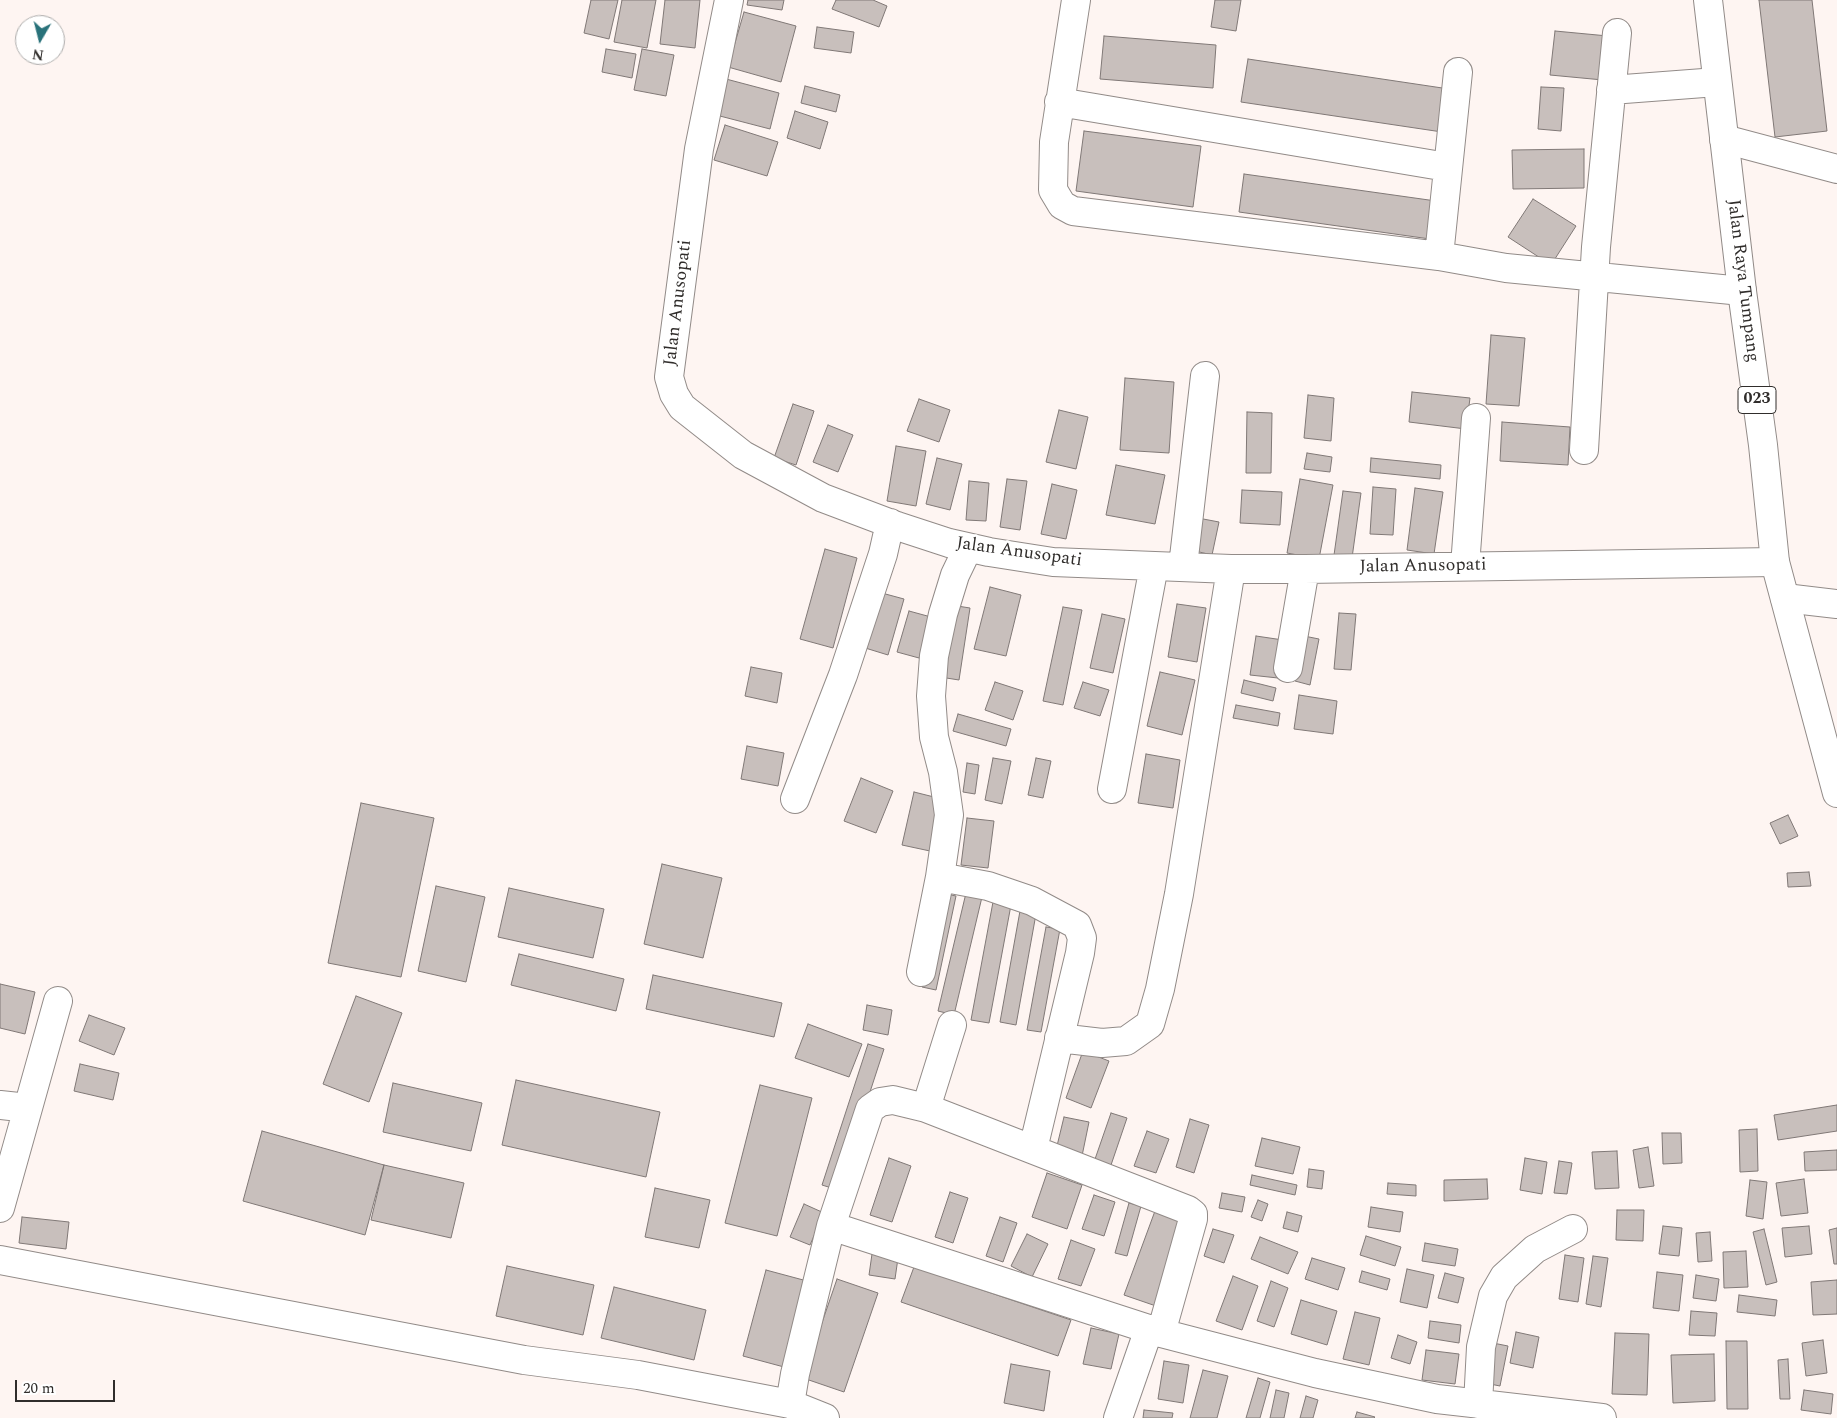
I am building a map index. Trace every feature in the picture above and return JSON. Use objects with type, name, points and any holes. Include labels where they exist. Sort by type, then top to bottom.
[{"type":"street","name":"Jalan Anusopati","points":[[730,0],[699,150],[670,377],[674,394],[682,407],[743,455],[823,498],[890,523],[968,548],[1053,562],[1231,569],[1775,562]]},
{"type":"street","points":[[1076,0],[1054,142],[1053,190],[1062,205],[1073,211],[1439,256],[1506,268],[1608,279],[1628,278],[1742,291]]},
{"type":"street","name":"Jalan Raya Tumpang","points":[[1708,0],[1742,291],[1763,445],[1775,562],[1837,793]]},
{"type":"street","points":[[1584,450],[1594,276],[1617,33]]},
{"type":"street","points":[[1439,256],[1458,72]]},
{"type":"street","points":[[1611,90],[1717,82]]},
{"type":"street","points":[[1060,102],[1447,167]]},
{"type":"street","points":[[1724,139],[1837,169]]},
{"type":"street","points":[[1183,566],[1204,376]]},
{"type":"street","points":[[1465,566],[1476,418]]},
{"type":"street","points":[[795,799],[843,675],[883,554],[890,523]]},
{"type":"street","points":[[921,972],[940,877],[949,815],[946,788],[932,720],[931,696],[934,656],[943,614],[955,575],[968,548]]},
{"type":"street","points":[[1112,789],[1154,566]]},
{"type":"street","points":[[1059,1038],[1102,1043],[1126,1041],[1150,1024],[1160,989],[1179,894],[1231,569]]},
{"type":"street","points":[[1288,668],[1305,569]]},
{"type":"street","points":[[1785,598],[1837,604]]},
{"type":"street","points":[[940,877],[988,886],[1032,901],[1077,925],[1082,938],[1033,1149]]},
{"type":"street","points":[[0,1208],[58,1001]]},
{"type":"street","points":[[926,1108],[952,1025]]},
{"type":"street","points":[[810,1413],[795,1374],[831,1226],[870,1109],[880,1102],[893,1100],[926,1108],[1188,1210],[1193,1214],[1194,1219],[1155,1331],[1118,1418]]},
{"type":"street","points":[[0,1105],[28,1108]]},
{"type":"street","points":[[831,1226],[1155,1331],[1316,1373],[1437,1399],[1602,1418]]},
{"type":"street","points":[[1478,1404],[1481,1347],[1492,1296],[1504,1277],[1535,1249],[1573,1229]]},
{"type":"street","points":[[0,1260],[524,1360],[638,1375],[810,1413]]},
{"type":"building","points":[[591,0],[618,0],[609,39],[584,33]]},
{"type":"building","points":[[622,0],[656,0],[647,48],[614,42]]},
{"type":"building","points":[[665,0],[700,0],[695,48],[660,44]]},
{"type":"building","points":[[748,0],[784,0],[782,10],[747,5]]},
{"type":"building","points":[[836,0],[873,0],[887,6],[879,27],[832,9]]},
{"type":"building","points":[[1215,0],[1241,0],[1236,31],[1211,27]]},
{"type":"building","points":[[1759,0],[1812,0],[1827,131],[1775,137]]},
{"type":"building","points":[[744,12],[796,26],[781,82],[728,67]]},
{"type":"building","points":[[817,27],[854,32],[851,53],[814,48]]},
{"type":"building","points":[[1555,31],[1608,36],[1603,80],[1550,75]]},
{"type":"building","points":[[1104,36],[1216,45],[1213,88],[1100,79]]},
{"type":"building","points":[[606,49],[636,54],[632,78],[602,72]]},
{"type":"building","points":[[642,49],[674,55],[666,96],[634,90]]},
{"type":"building","points":[[1248,59],[1449,89],[1442,132],[1241,102]]},
{"type":"building","points":[[726,79],[779,93],[770,129],[716,115]]},
{"type":"building","points":[[805,86],[840,95],[836,112],[801,103]]},
{"type":"building","points":[[1541,87],[1564,88],[1561,131],[1538,129]]},
{"type":"building","points":[[795,111],[828,122],[820,149],[787,138]]},
{"type":"building","points":[[725,125],[778,142],[767,176],[714,160]]},
{"type":"building","points":[[1084,131],[1201,146],[1193,207],[1076,191]]},
{"type":"building","points":[[1584,149],[1584,188],[1513,189],[1512,150]]},
{"type":"building","points":[[1244,174],[1436,201],[1430,239],[1239,212]]},
{"type":"building","points":[[1533,199],[1576,226],[1551,265],[1508,237]]},
{"type":"building","points":[[1491,335],[1525,338],[1519,406],[1486,404]]},
{"type":"building","points":[[1125,378],[1174,382],[1169,453],[1120,450]]},
{"type":"building","points":[[1412,392],[1470,398],[1466,429],[1409,422]]},
{"type":"building","points":[[1308,395],[1334,398],[1331,441],[1304,438]]},
{"type":"building","points":[[919,399],[950,410],[939,442],[907,431]]},
{"type":"building","points":[[793,404],[814,411],[796,465],[774,458]]},
{"type":"building","points":[[1059,410],[1088,417],[1076,469],[1046,462]]},
{"type":"building","points":[[1247,412],[1272,413],[1271,473],[1246,473]]},
{"type":"building","points":[[1502,422],[1570,427],[1568,465],[1500,461]]},
{"type":"building","points":[[828,425],[853,435],[838,472],[813,462]]},
{"type":"building","points":[[896,446],[926,451],[916,506],[887,501]]},
{"type":"building","points":[[1307,453],[1332,457],[1330,472],[1304,469]]},
{"type":"building","points":[[937,458],[962,464],[950,510],[926,504]]},
{"type":"building","points":[[1371,458],[1441,465],[1440,479],[1370,472]]},
{"type":"building","points":[[1116,465],[1165,475],[1155,524],[1106,515]]},
{"type":"building","points":[[1007,479],[1027,481],[1020,530],[1000,527]]},
{"type":"building","points":[[1300,479],[1333,485],[1319,559],[1287,553]]},
{"type":"building","points":[[969,481],[989,483],[986,521],[966,520]]},
{"type":"building","points":[[1052,484],[1077,490],[1066,539],[1041,534]]},
{"type":"building","points":[[1373,487],[1396,489],[1393,535],[1370,534]]},
{"type":"building","points":[[1415,488],[1443,492],[1434,554],[1407,550]]},
{"type":"building","points":[[1242,490],[1282,492],[1280,525],[1240,523]]},
{"type":"building","points":[[1343,491],[1361,493],[1352,558],[1334,555]]},
{"type":"building","points":[[1198,518],[1219,522],[1212,555],[1191,550]]},
{"type":"building","points":[[825,549],[857,558],[833,648],[800,639]]},
{"type":"building","points":[[990,587],[1021,595],[1006,656],[974,649]]},
{"type":"building","points":[[878,592],[904,599],[888,655],[862,647]]},
{"type":"building","points":[[1177,604],[1206,608],[1197,662],[1168,657]]},
{"type":"building","points":[[951,605],[970,608],[959,680],[940,677]]},
{"type":"building","points":[[1063,607],[1082,610],[1063,705],[1043,701]]},
{"type":"building","points":[[909,611],[931,617],[919,658],[897,652]]},
{"type":"building","points":[[1339,613],[1356,614],[1351,670],[1334,669]]},
{"type":"building","points":[[1102,614],[1125,619],[1113,673],[1090,668]]},
{"type":"building","points":[[1256,636],[1283,640],[1278,678],[1250,675]]},
{"type":"building","points":[[1304,636],[1319,639],[1310,685],[1295,681]]},
{"type":"building","points":[[751,667],[782,673],[777,703],[745,696]]},
{"type":"building","points":[[1160,672],[1195,680],[1182,735],[1147,726]]},
{"type":"building","points":[[1244,680],[1276,688],[1273,701],[1241,693]]},
{"type":"building","points":[[995,682],[1023,691],[1013,720],[985,710]]},
{"type":"building","points":[[1083,682],[1109,690],[1100,716],[1074,708]]},
{"type":"building","points":[[1299,695],[1337,701],[1333,734],[1294,729]]},
{"type":"building","points":[[1236,705],[1280,713],[1278,726],[1233,718]]},
{"type":"building","points":[[958,714],[1011,729],[1006,746],[953,731]]},
{"type":"building","points":[[747,746],[784,753],[778,786],[741,779]]},
{"type":"building","points":[[1146,754],[1180,760],[1173,808],[1138,803]]},
{"type":"building","points":[[993,758],[1011,761],[1002,804],[985,800]]},
{"type":"building","points":[[1036,758],[1051,761],[1043,798],[1028,795]]},
{"type":"building","points":[[967,763],[979,765],[975,794],[963,792]]},
{"type":"building","points":[[861,778],[893,791],[876,833],[844,821]]},
{"type":"building","points":[[914,792],[942,799],[930,851],[902,845]]},
{"type":"building","points":[[361,803],[434,818],[401,977],[328,963]]},
{"type":"building","points":[[1788,815],[1798,836],[1780,844],[1770,823]]},
{"type":"building","points":[[967,818],[994,821],[988,868],[961,865]]},
{"type":"building","points":[[662,864],[722,878],[703,958],[644,944]]},
{"type":"building","points":[[1809,872],[1811,886],[1788,887],[1787,873]]},
{"type":"building","points":[[436,886],[485,897],[466,982],[418,971]]},
{"type":"building","points":[[509,888],[604,909],[593,958],[498,937]]},
{"type":"building","points":[[942,893],[956,896],[936,990],[922,987]]},
{"type":"building","points":[[966,893],[982,897],[954,1015],[938,1011]]},
{"type":"building","points":[[993,902],[1011,905],[989,1023],[971,1020]]},
{"type":"building","points":[[1020,911],[1036,914],[1016,1025],[1000,1022]]},
{"type":"building","points":[[1046,927],[1060,929],[1041,1032],[1027,1030]]},
{"type":"building","points":[[519,954],[624,979],[616,1011],[511,985]]},
{"type":"building","points":[[653,975],[782,1003],[774,1037],[646,1009]]},
{"type":"building","points":[[0,984],[35,992],[25,1034],[0,1028]]},
{"type":"building","points":[[356,996],[402,1013],[369,1102],[323,1084]]},
{"type":"building","points":[[867,1005],[892,1010],[888,1035],[863,1030]]},
{"type":"building","points":[[89,1015],[125,1028],[114,1055],[79,1041]]},
{"type":"building","points":[[808,1024],[862,1044],[849,1077],[795,1058]]},
{"type":"building","points":[[868,1044],[884,1049],[838,1190],[822,1185]]},
{"type":"building","points":[[1083,1051],[1109,1061],[1091,1108],[1066,1098]]},
{"type":"building","points":[[80,1064],[119,1073],[113,1100],[74,1091]]},
{"type":"building","points":[[516,1080],[660,1112],[646,1177],[502,1145]]},
{"type":"building","points":[[393,1083],[482,1103],[471,1151],[383,1132]]},
{"type":"building","points":[[760,1085],[812,1098],[777,1236],[725,1223]]},
{"type":"building","points":[[1837,1105],[1837,1131],[1778,1140],[1774,1115]]},
{"type":"building","points":[[1111,1113],[1127,1118],[1110,1168],[1094,1162]]},
{"type":"building","points":[[1064,1117],[1089,1122],[1082,1156],[1056,1150]]},
{"type":"building","points":[[1190,1119],[1209,1125],[1194,1173],[1176,1167]]},
{"type":"building","points":[[1757,1129],[1758,1171],[1740,1172],[1739,1130]]},
{"type":"building","points":[[262,1131],[384,1165],[365,1235],[243,1201]]},
{"type":"building","points":[[1147,1131],[1169,1139],[1156,1173],[1134,1166]]},
{"type":"building","points":[[1662,1133],[1681,1133],[1682,1163],[1663,1164]]},
{"type":"building","points":[[1262,1138],[1300,1147],[1293,1174],[1255,1166]]},
{"type":"building","points":[[1648,1147],[1654,1186],[1639,1188],[1633,1150]]},
{"type":"building","points":[[1837,1150],[1837,1170],[1805,1171],[1804,1152]]},
{"type":"building","points":[[1617,1151],[1619,1188],[1595,1189],[1592,1152]]},
{"type":"building","points":[[889,1158],[911,1166],[892,1222],[870,1215]]},
{"type":"building","points":[[1525,1158],[1547,1162],[1542,1194],[1520,1190]]},
{"type":"building","points":[[1559,1161],[1572,1163],[1567,1194],[1554,1193]]},
{"type":"building","points":[[384,1165],[464,1183],[451,1238],[371,1220]]},
{"type":"building","points":[[1309,1169],[1324,1171],[1322,1189],[1307,1187]]},
{"type":"building","points":[[1047,1173],[1082,1185],[1067,1229],[1032,1217]]},
{"type":"building","points":[[1252,1175],[1297,1185],[1295,1195],[1250,1185]]},
{"type":"building","points":[[1487,1179],[1488,1199],[1444,1201],[1444,1180]]},
{"type":"building","points":[[1804,1179],[1808,1213],[1781,1216],[1776,1183]]},
{"type":"building","points":[[1750,1180],[1767,1182],[1763,1219],[1746,1216]]},
{"type":"building","points":[[1388,1183],[1416,1185],[1416,1196],[1387,1194]]},
{"type":"building","points":[[655,1188],[710,1200],[699,1248],[645,1237]]},
{"type":"building","points":[[950,1192],[968,1198],[953,1243],[935,1237]]},
{"type":"building","points":[[1222,1193],[1245,1197],[1242,1212],[1219,1208]]},
{"type":"building","points":[[1094,1195],[1115,1202],[1104,1236],[1082,1229]]},
{"type":"building","points":[[1258,1200],[1268,1204],[1262,1221],[1251,1217]]},
{"type":"building","points":[[1129,1203],[1141,1206],[1127,1256],[1115,1253]]},
{"type":"building","points":[[804,1204],[824,1213],[810,1245],[790,1237]]},
{"type":"building","points":[[1371,1207],[1403,1212],[1400,1232],[1368,1227]]},
{"type":"building","points":[[1617,1210],[1644,1210],[1643,1241],[1616,1240]]},
{"type":"building","points":[[1155,1211],[1186,1222],[1156,1306],[1124,1295]]},
{"type":"building","points":[[1287,1212],[1302,1216],[1298,1232],[1283,1228]]},
{"type":"building","points":[[22,1217],[69,1222],[66,1249],[19,1243]]},
{"type":"building","points":[[1000,1217],[1017,1223],[1003,1262],[986,1256]]},
{"type":"building","points":[[1663,1226],[1682,1228],[1679,1256],[1659,1254]]},
{"type":"building","points":[[1809,1226],[1812,1254],[1785,1257],[1782,1228]]},
{"type":"building","points":[[1837,1228],[1837,1264],[1834,1264],[1829,1230]]},
{"type":"building","points":[[1213,1229],[1234,1235],[1224,1263],[1204,1256]]},
{"type":"building","points":[[1764,1229],[1777,1282],[1766,1285],[1753,1232]]},
{"type":"building","points":[[1710,1232],[1712,1261],[1698,1262],[1696,1233]]},
{"type":"building","points":[[1027,1234],[1048,1244],[1032,1277],[1011,1266]]},
{"type":"building","points":[[1366,1236],[1401,1247],[1395,1266],[1360,1255]]},
{"type":"building","points":[[1260,1237],[1298,1252],[1288,1274],[1251,1259]]},
{"type":"building","points":[[1071,1240],[1095,1249],[1081,1286],[1058,1279]]},
{"type":"building","points":[[1425,1243],[1458,1249],[1455,1266],[1422,1261]]},
{"type":"building","points":[[1746,1251],[1748,1287],[1724,1288],[1723,1252]]},
{"type":"building","points":[[872,1254],[898,1258],[895,1279],[869,1275]]},
{"type":"building","points":[[1565,1255],[1584,1258],[1578,1302],[1559,1299]]},
{"type":"building","points":[[1593,1256],[1608,1258],[1601,1307],[1586,1304]]},
{"type":"building","points":[[1312,1258],[1345,1268],[1338,1290],[1305,1279]]},
{"type":"building","points":[[507,1266],[594,1285],[583,1335],[496,1316]]},
{"type":"building","points":[[914,1267],[1071,1320],[1058,1356],[901,1302]]},
{"type":"building","points":[[1407,1269],[1434,1275],[1427,1308],[1400,1302]]},
{"type":"building","points":[[766,1270],[807,1281],[784,1367],[743,1356]]},
{"type":"building","points":[[1362,1271],[1390,1279],[1387,1290],[1359,1282]]},
{"type":"building","points":[[1657,1272],[1683,1275],[1679,1311],[1653,1308]]},
{"type":"building","points":[[1445,1273],[1464,1278],[1458,1303],[1438,1298]]},
{"type":"building","points":[[1696,1275],[1719,1279],[1716,1301],[1693,1298]]},
{"type":"building","points":[[1233,1276],[1258,1286],[1242,1330],[1216,1321]]},
{"type":"building","points":[[837,1279],[878,1293],[844,1392],[803,1378]]},
{"type":"building","points":[[1837,1280],[1837,1314],[1813,1315],[1811,1282]]},
{"type":"building","points":[[1271,1281],[1288,1288],[1274,1327],[1257,1321]]},
{"type":"building","points":[[614,1287],[706,1310],[694,1360],[601,1338]]},
{"type":"building","points":[[1739,1295],[1777,1300],[1775,1316],[1737,1312]]},
{"type":"building","points":[[1301,1300],[1337,1311],[1327,1345],[1291,1334]]},
{"type":"building","points":[[1691,1311],[1717,1313],[1715,1336],[1689,1335]]},
{"type":"building","points":[[1355,1312],[1380,1318],[1369,1365],[1343,1359]]},
{"type":"building","points":[[1430,1321],[1461,1325],[1459,1343],[1428,1338]]},
{"type":"building","points":[[1091,1328],[1119,1334],[1111,1369],[1083,1364]]},
{"type":"building","points":[[1516,1332],[1539,1337],[1533,1368],[1510,1363]]},
{"type":"building","points":[[1615,1333],[1649,1334],[1647,1395],[1612,1394]]},
{"type":"building","points":[[1398,1335],[1417,1342],[1410,1364],[1391,1358]]},
{"type":"building","points":[[1823,1340],[1827,1373],[1806,1376],[1802,1343]]},
{"type":"building","points":[[1726,1341],[1747,1341],[1748,1409],[1727,1409]]},
{"type":"building","points":[[1488,1342],[1508,1346],[1500,1386],[1480,1382]]},
{"type":"building","points":[[1426,1350],[1459,1354],[1455,1384],[1422,1380]]},
{"type":"building","points":[[1714,1354],[1715,1401],[1673,1403],[1671,1355]]},
{"type":"building","points":[[1788,1359],[1790,1399],[1780,1399],[1778,1360]]},
{"type":"building","points":[[1164,1361],[1189,1365],[1183,1403],[1158,1399]]},
{"type":"building","points":[[1011,1364],[1050,1371],[1044,1411],[1004,1403]]},
{"type":"building","points":[[1203,1370],[1228,1376],[1217,1418],[1190,1418]]},
{"type":"building","points":[[1258,1378],[1270,1382],[1260,1418],[1246,1418]]},
{"type":"building","points":[[1276,1390],[1289,1393],[1284,1418],[1270,1418]]},
{"type":"building","points":[[1804,1390],[1833,1394],[1831,1414],[1801,1410]]},
{"type":"building","points":[[1306,1396],[1318,1400],[1313,1418],[1300,1418]]},
{"type":"building","points":[[1144,1410],[1173,1413],[1172,1418],[1143,1418]]},
{"type":"building","points":[[1357,1412],[1375,1417],[1355,1418]]}]
